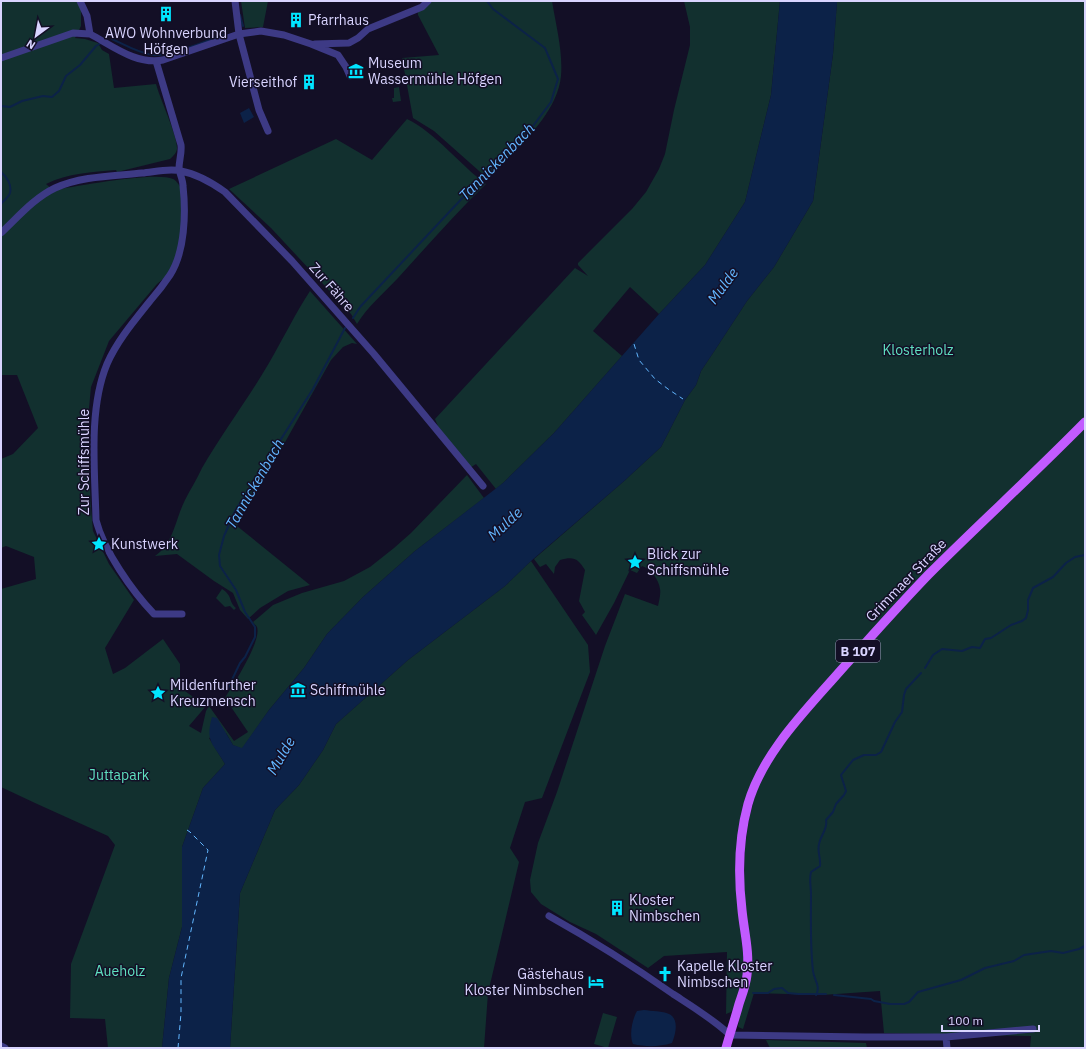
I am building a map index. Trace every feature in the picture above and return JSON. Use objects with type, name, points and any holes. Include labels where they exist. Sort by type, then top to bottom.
[{"type":"main road","name":"Grimmaer Straße","points":[[730,1035],[747,980],[748,963],[740,886],[743,830],[751,795],[767,761],[809,708],[903,602],[959,544],[1035,473],[1085,422]]},
{"type":"main road","name":"B 107","points":[[726,1048],[730,1035]]},
{"type":"street","points":[[80,1],[87,16],[90,34]]},
{"type":"street","points":[[235,1],[240,34],[259,110],[268,131]]},
{"type":"street","points":[[310,44],[348,43],[358,38],[368,29],[422,7],[428,1]]},
{"type":"street","points":[[1,58],[73,33],[90,34],[133,57],[144,61],[156,61],[240,34],[261,31],[284,35],[338,55],[350,76]]},
{"type":"street","points":[[338,55],[343,44]]},
{"type":"street","name":"Zur Schiffsmühle","points":[[156,61],[181,145],[182,153],[179,170],[183,186],[184,217],[182,245],[171,275],[117,345],[107,364],[103,376],[94,430],[96,520],[99,532],[131,588],[154,614],[182,614]]},
{"type":"street","name":"Zur Fähre","points":[[1,233],[33,202],[54,189],[70,183],[166,170],[179,170],[202,178],[225,192],[292,261],[374,354],[483,486]]},
{"type":"street","points":[[549,916],[638,970],[704,1014],[730,1035],[946,1037],[1034,1028]]},
{"type":"street","points":[[946,1037],[947,1048]]},
{"type":"street","points":[[1,1046],[5,1048]]},
{"type":"green space","points":[[1,1],[81,1],[83,4],[81,26],[75,38],[98,43],[102,50],[109,54],[114,88],[156,84],[177,143],[176,152],[170,159],[117,172],[116,170],[71,175],[46,184],[53,190],[133,178],[164,177],[174,180],[181,188],[181,246],[169,274],[157,284],[109,341],[91,387],[87,429],[93,531],[109,564],[134,600],[105,648],[113,674],[125,668],[163,639],[180,664],[180,680],[182,689],[206,706],[189,726],[201,733],[206,711],[209,706],[234,741],[248,732],[225,698],[246,663],[255,642],[257,627],[253,622],[273,605],[302,593],[344,581],[370,567],[411,533],[467,475],[484,498],[415,551],[363,597],[327,634],[304,668],[269,710],[242,749],[233,745],[226,733],[209,738],[225,764],[203,788],[182,847],[182,927],[169,978],[162,1048],[108,1048],[105,1019],[70,1018],[71,964],[115,845],[108,836],[1,787],[1,589],[36,579],[34,557],[6,546],[1,548],[1,459],[13,454],[38,428],[17,375],[1,375]]},
{"type":"green space","points":[[241,1],[268,1],[263,27],[245,28]]},
{"type":"green space","points":[[432,1],[552,1],[561,57],[561,76],[558,91],[543,119],[521,145],[487,178],[434,131],[413,118],[402,58],[439,55],[418,15],[418,12]]},
{"type":"green space","points":[[684,1],[780,1],[771,95],[745,202],[705,265],[659,314],[630,287],[593,331],[622,356],[554,433],[496,489],[476,464],[468,469],[443,438],[435,419],[575,268],[588,276],[578,265],[578,263],[632,209],[646,192],[659,169],[665,154],[690,45],[690,27]]},
{"type":"green space","name":"Klosterholz","points":[[837,1],[1085,1],[1085,417],[806,706],[744,805],[741,936],[745,969],[738,1000],[731,1012],[726,1014],[727,952],[664,956],[648,968],[596,934],[570,922],[541,904],[531,892],[530,880],[538,843],[557,792],[605,646],[625,594],[658,606],[660,593],[658,582],[654,575],[645,567],[642,566],[637,573],[630,570],[596,635],[582,615],[585,612],[579,601],[585,570],[580,563],[572,558],[560,560],[555,567],[554,574],[546,564],[540,567],[534,559],[661,447],[685,400],[696,385],[701,371],[747,301],[774,267],[813,201],[833,54]]},
{"type":"green space","points":[[399,87],[401,101],[393,102],[392,98],[394,98],[394,88]]},
{"type":"green space","points":[[407,119],[428,132],[486,184],[452,218],[398,278],[371,305],[357,324],[351,314],[271,228],[229,189],[336,139],[372,160]]},
{"type":"green space","points":[[310,291],[357,344],[352,343],[343,347],[331,360],[279,453],[245,506],[237,526],[310,585],[288,591],[260,608],[248,619],[240,610],[233,593],[177,554],[155,556],[166,545],[185,500],[202,468],[261,376]]},
{"type":"green space","points":[[1085,426],[1085,1048],[1030,1048],[1031,1036],[884,1033],[880,991],[822,995],[754,993],[743,1029],[738,1027],[740,1013],[747,991],[744,886],[745,847],[749,819],[755,796],[766,768],[797,725],[905,603]]},
{"type":"green space","points":[[531,561],[588,645],[590,672],[542,798],[525,802],[510,848],[519,862],[488,993],[484,1048],[230,1048],[240,893],[275,810],[299,785],[323,750],[336,724],[408,660],[505,586]]},
{"type":"green space","points":[[222,589],[228,594],[236,608],[234,610],[230,606],[225,607],[216,598]]},
{"type":"green space","points":[[603,1013],[617,1017],[608,1048],[594,1044]]},
{"type":"green space","points":[[766,1040],[866,1043],[867,1048],[770,1048]]},
{"type":"water","name":"Mulde","points":[[780,1],[837,1],[833,54],[813,201],[774,267],[747,301],[701,371],[696,385],[685,400],[661,447],[623,482],[531,561],[505,586],[408,660],[336,724],[323,750],[299,785],[275,810],[240,893],[230,1048],[162,1048],[169,978],[182,927],[182,847],[203,788],[225,764],[211,742],[209,732],[212,717],[217,718],[233,745],[242,748],[269,710],[304,668],[327,634],[363,597],[415,551],[503,483],[554,433],[659,314],[705,265],[745,202],[771,95]]},
{"type":"water","points":[[249,108],[254,117],[244,123],[240,113]]},
{"type":"water","points":[[644,1010],[664,1012],[672,1016],[675,1020],[676,1028],[672,1043],[652,1046],[633,1044],[631,1032],[634,1019],[637,1011]]},
{"type":"waterway","name":"Tannickenbach","points":[[353,318],[360,307],[484,175],[530,130],[551,102],[558,79],[545,48],[493,9],[487,1]]},
{"type":"waterway","name":"Tannickenbach","points":[[240,15],[243,26]]},
{"type":"waterway","name":"Tannickenbach","points":[[112,39],[142,52],[160,55],[189,48],[225,34]]},
{"type":"waterway","name":"Tannickenbach","points":[[1,106],[10,107],[22,101],[43,96],[52,97],[59,91],[66,76],[80,65],[96,46],[101,43]]},
{"type":"waterway","name":"Tannickenbach","points":[[1,172],[5,176],[10,187],[10,193],[1,204]]},
{"type":"waterway","name":"Tannickenbach","points":[[228,688],[255,637],[255,627],[245,612],[236,590],[220,566],[219,555],[224,536],[235,511],[313,389],[345,328]]},
{"type":"waterway","points":[[925,668],[933,655],[942,649],[962,651],[972,647],[980,648],[985,639],[991,638],[1011,625],[1022,621],[1026,618],[1028,600],[1033,588],[1053,577],[1066,563],[1075,557],[1085,555]]},
{"type":"waterway","points":[[816,995],[818,986],[813,971],[811,952],[810,878],[811,872],[820,866],[819,847],[820,840],[826,826],[826,820],[833,812],[836,804],[846,791],[841,775],[853,760],[864,755],[876,755],[881,752],[895,722],[902,712],[906,689],[921,673]]},
{"type":"waterway","points":[[834,995],[871,999],[890,1004],[904,1004],[909,1002],[918,992],[961,980],[985,968],[1014,961],[1024,955],[1051,951],[1063,953],[1085,946]]},
{"type":"waterway","points":[[753,993],[768,993],[774,989],[782,988],[788,993],[826,994]]},
{"type":"ferry route","points":[[634,344],[639,360],[655,379],[683,399]]},
{"type":"ferry route","points":[[178,1048],[181,1013],[181,978],[208,850],[187,830]]},
{"type":"place","name":"AWO Wohnverbund Höfgen","points":[[166,14]]},
{"type":"place","name":"Pfarrhaus","points":[[296,20]]},
{"type":"place","name":"Museum Wassermühle Höfgen","points":[[356,71]]},
{"type":"place","name":"Vierseithof","points":[[309,82]]},
{"type":"place","name":"Kunstwerk","points":[[99,544]]},
{"type":"place","name":"Blick zur Schiffsmühle","points":[[635,562]]},
{"type":"place","name":"Schiffmühle","points":[[298,690]]},
{"type":"place","name":"Mildenfurther Kreuzmensch","points":[[158,693]]},
{"type":"place","name":"Kloster Nimbschen","points":[[617,908]]},
{"type":"place","name":"Kapelle Kloster Nimbschen","points":[[665,974]]},
{"type":"place","name":"Gästehaus Kloster Nimbschen","points":[[596,982]]},
{"type":"park label","name":"Juttapark","points":[[119,775]]},
{"type":"park label","name":"Aueholz","points":[[120,971]]}]
